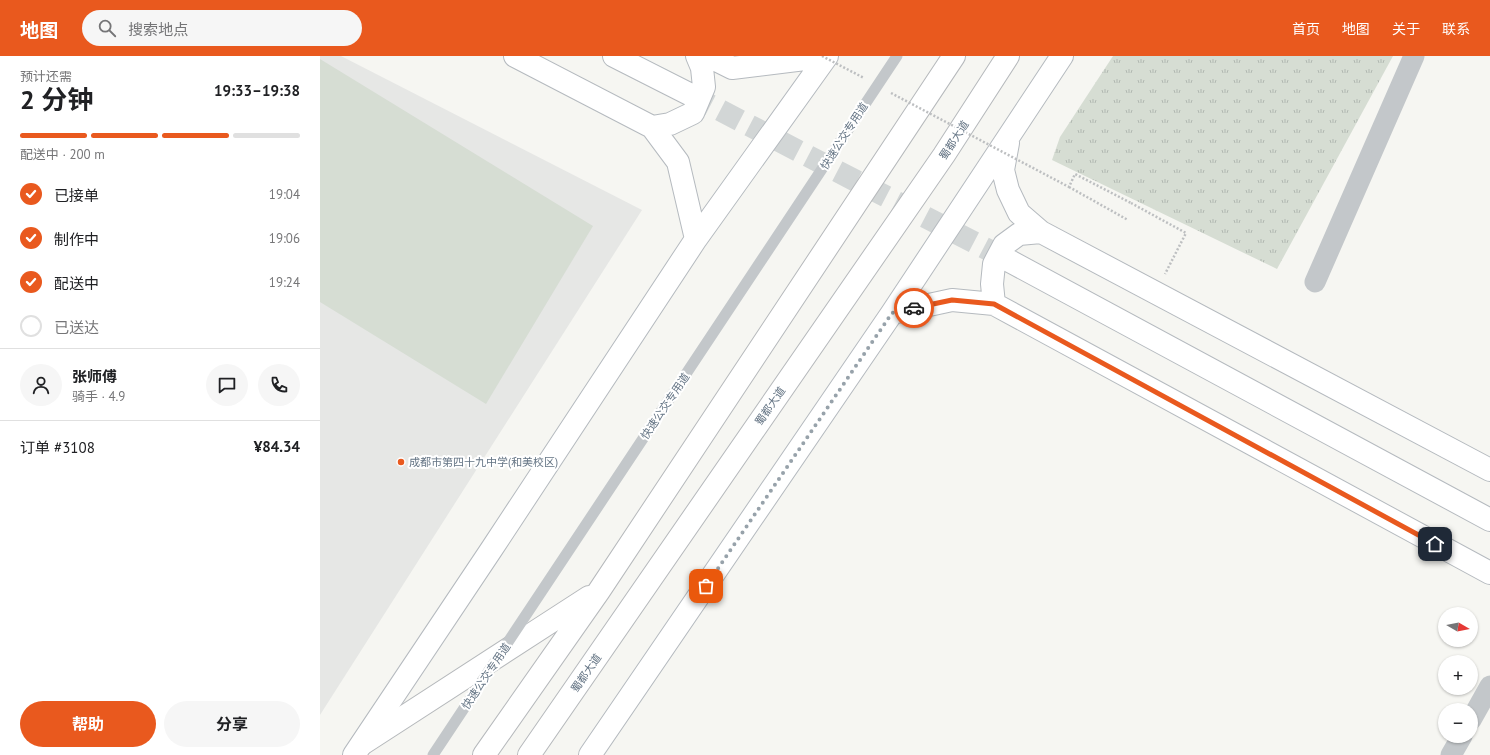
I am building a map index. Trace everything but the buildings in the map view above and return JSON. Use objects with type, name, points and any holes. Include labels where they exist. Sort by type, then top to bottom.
[{"type":"main road","points":[[514,56],[652,128],[678,162],[696,239]]},
{"type":"main road","points":[[614,56],[691,96]]},
{"type":"main road","points":[[652,128],[670,124],[692,112],[704,87],[702,68],[697,56]]},
{"type":"main road","points":[[708,56],[732,68],[805,58],[808,56]]},
{"type":"main road","points":[[358,749],[696,239],[827,56]]},
{"type":"main road","points":[[484,755],[599,591],[954,56]]},
{"type":"main road","name":"蜀都大道","points":[[529,755],[944,155],[1008,56]]},
{"type":"main road","points":[[590,755],[892,313],[1062,56]]},
{"type":"main road","points":[[1008,138],[1003,170],[1008,190],[1019,213],[1041,232],[1490,470]]},
{"type":"main road","points":[[994,304],[992,284],[994,264],[1004,245],[1019,234],[1041,232]]},
{"type":"main road","points":[[1004,258],[1490,520]]},
{"type":"main road","points":[[892,313],[952,300],[994,304],[1490,574]]},
{"type":"main road","points":[[358,749],[599,591]]},
{"type":"street","points":[[1315,282],[1414,56]]},
{"type":"street","points":[[1478,707],[1490,686]]},
{"type":"street","points":[[1451,755],[1458,743]]},
{"type":"lane","name":"快速公交专用道","points":[[433,755],[897,56]]},
{"type":"path","points":[[822,56],[864,78]]},
{"type":"path","points":[[885,90],[1128,220]]},
{"type":"path","points":[[1068,187],[1075,174],[1186,233],[1155,292]]},
{"type":"shaded area","name":"成都市第四十九中学(和美校区)","points":[[320,56],[341,56],[642,210],[320,715]]},
{"type":"green space","points":[[1113,56],[1393,56],[1277,269],[1052,160],[1060,137]]},
{"type":"green space","points":[[320,59],[593,226],[486,404],[320,302]]},
{"type":"tunnel","points":[[691,95],[1004,258]]},
{"type":"way so far","points":[[706,586],[892,313],[914,308]]},
{"type":"place","name":"成都市第四十九中学(和美校区)","points":[[401,462]]},
{"type":"route","points":[[914,308],[952,300],[994,304],[1435,544]]}]
